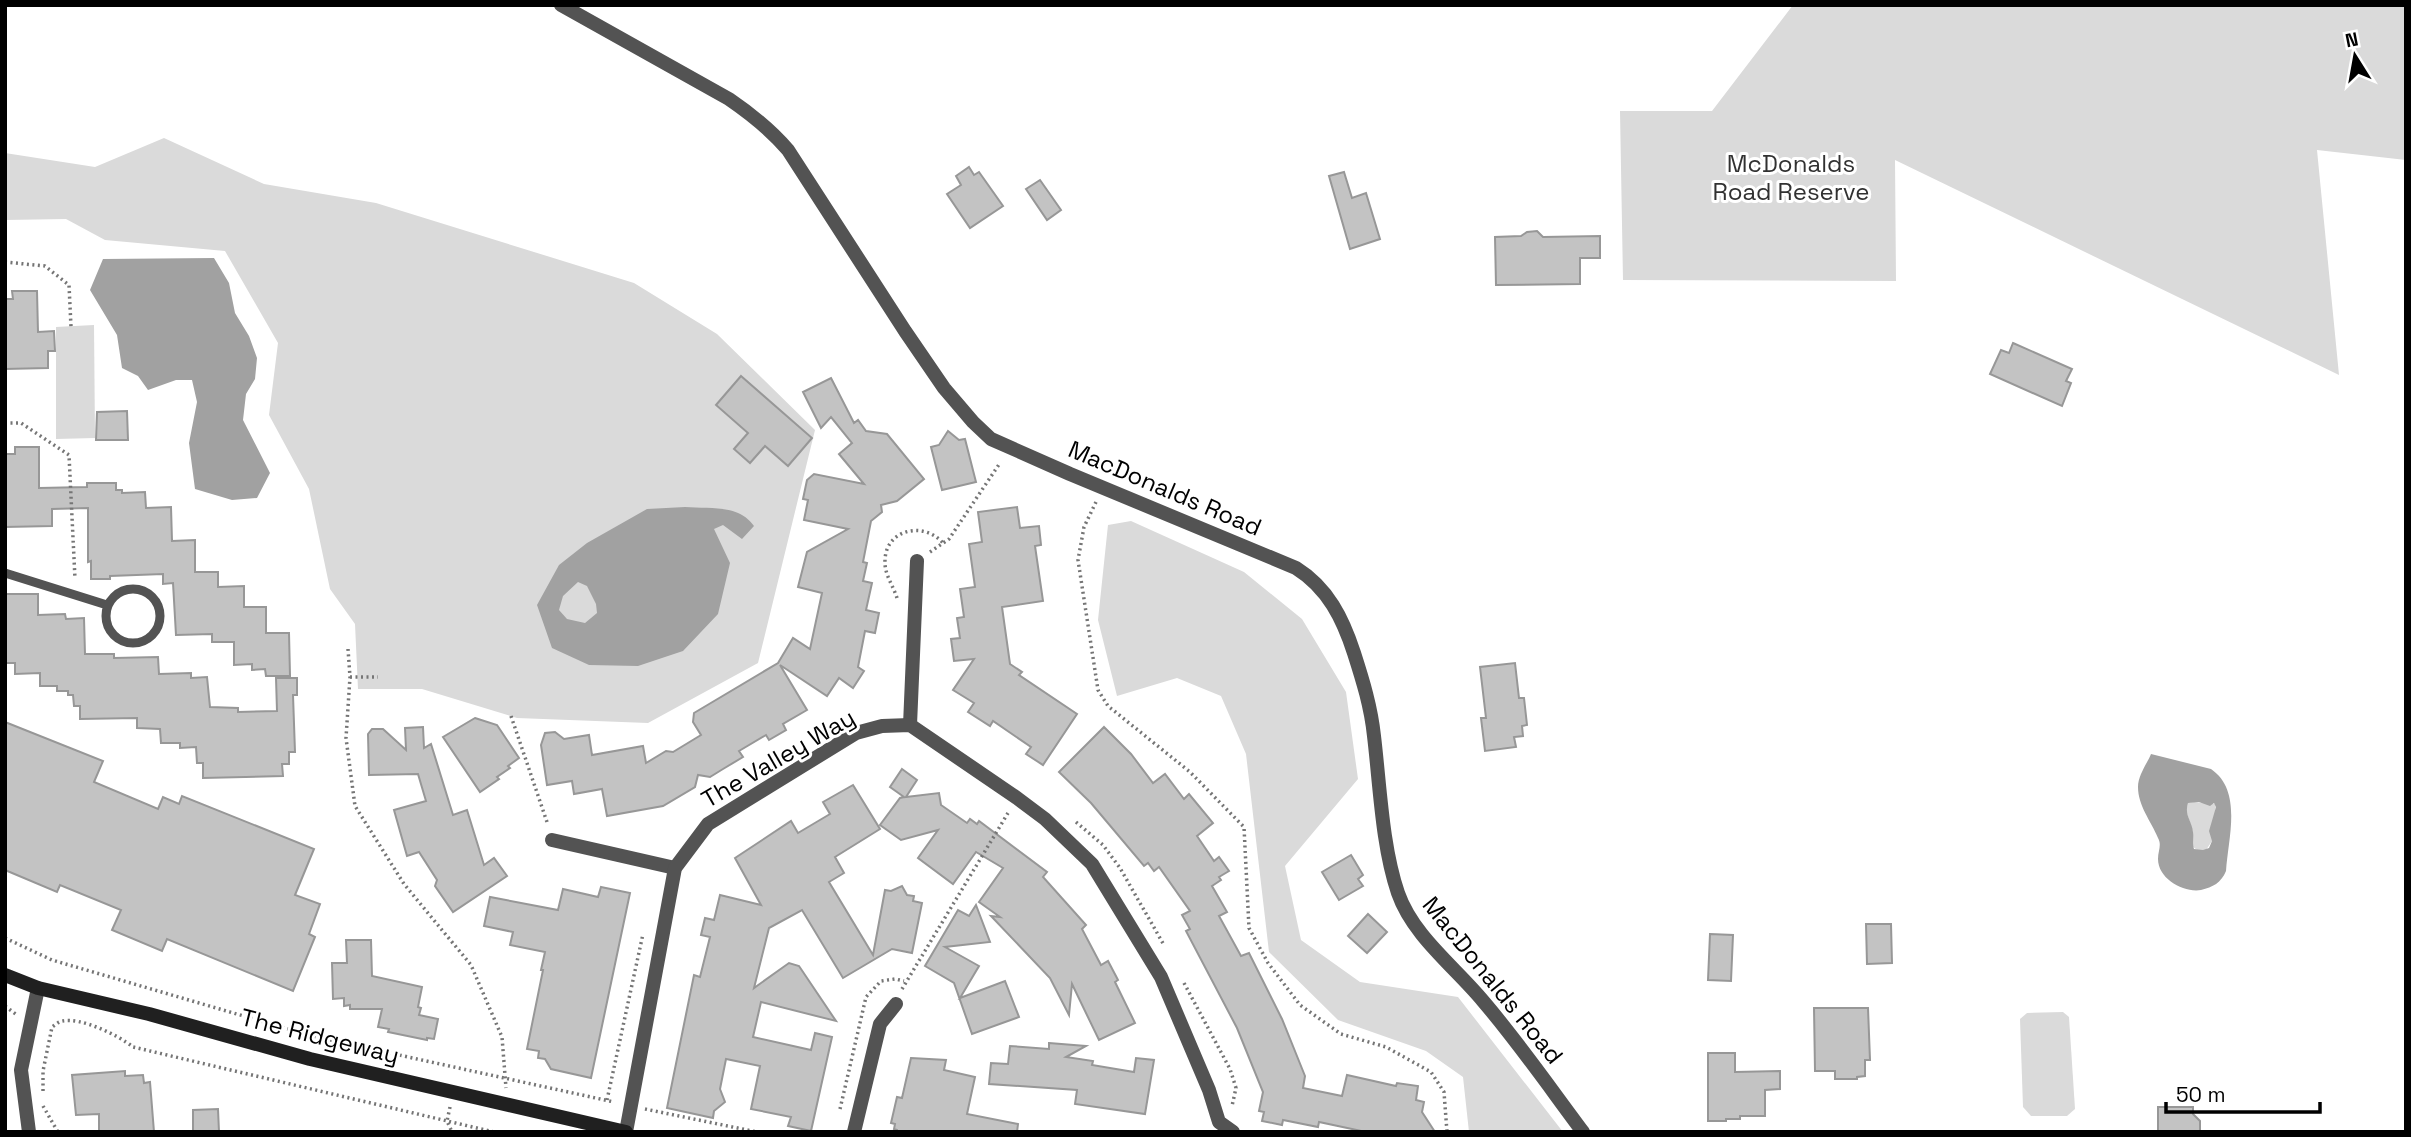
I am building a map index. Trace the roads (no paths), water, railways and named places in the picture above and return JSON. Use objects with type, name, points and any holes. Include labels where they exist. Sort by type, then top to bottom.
[{"type":"street","name":"MacDonalds Road","points":[[561,5],[729,99],[756,117],[776,136],[788,150],[944,388],[991,439],[1296,568],[1318,584],[1330,599],[1349,638],[1369,705],[1383,816],[1394,877],[1405,910],[1422,933],[1483,1000],[1583,1132]]},
{"type":"street","points":[[917,561],[910,725],[1017,797],[1045,819],[1091,864],[1161,977],[1209,1090],[1219,1122],[1233,1132]]},
{"type":"street","name":"The Valley Way","points":[[626,1132],[675,868],[708,824],[856,733],[882,726],[910,725]]},
{"type":"street","points":[[552,840],[675,868]]},
{"type":"street","name":"The Ridgeway","points":[[5,975],[38,988],[149,1014],[310,1059],[626,1132]]},
{"type":"street","points":[[29,1132],[22,1070],[38,988]]},
{"type":"street","points":[[854,1132],[880,1024],[896,1004]]},
{"type":"lane","points":[[5,573],[76,593],[107,605]]},
{"type":"lane","points":[[128,589],[146,592],[158,605],[159,623],[149,638],[132,643],[124,642],[110,631],[106,622],[107,605],[120,592],[128,589]]},
{"type":"park label","name":"McDonalds Road Reserve","points":[[1791,177]]}]
